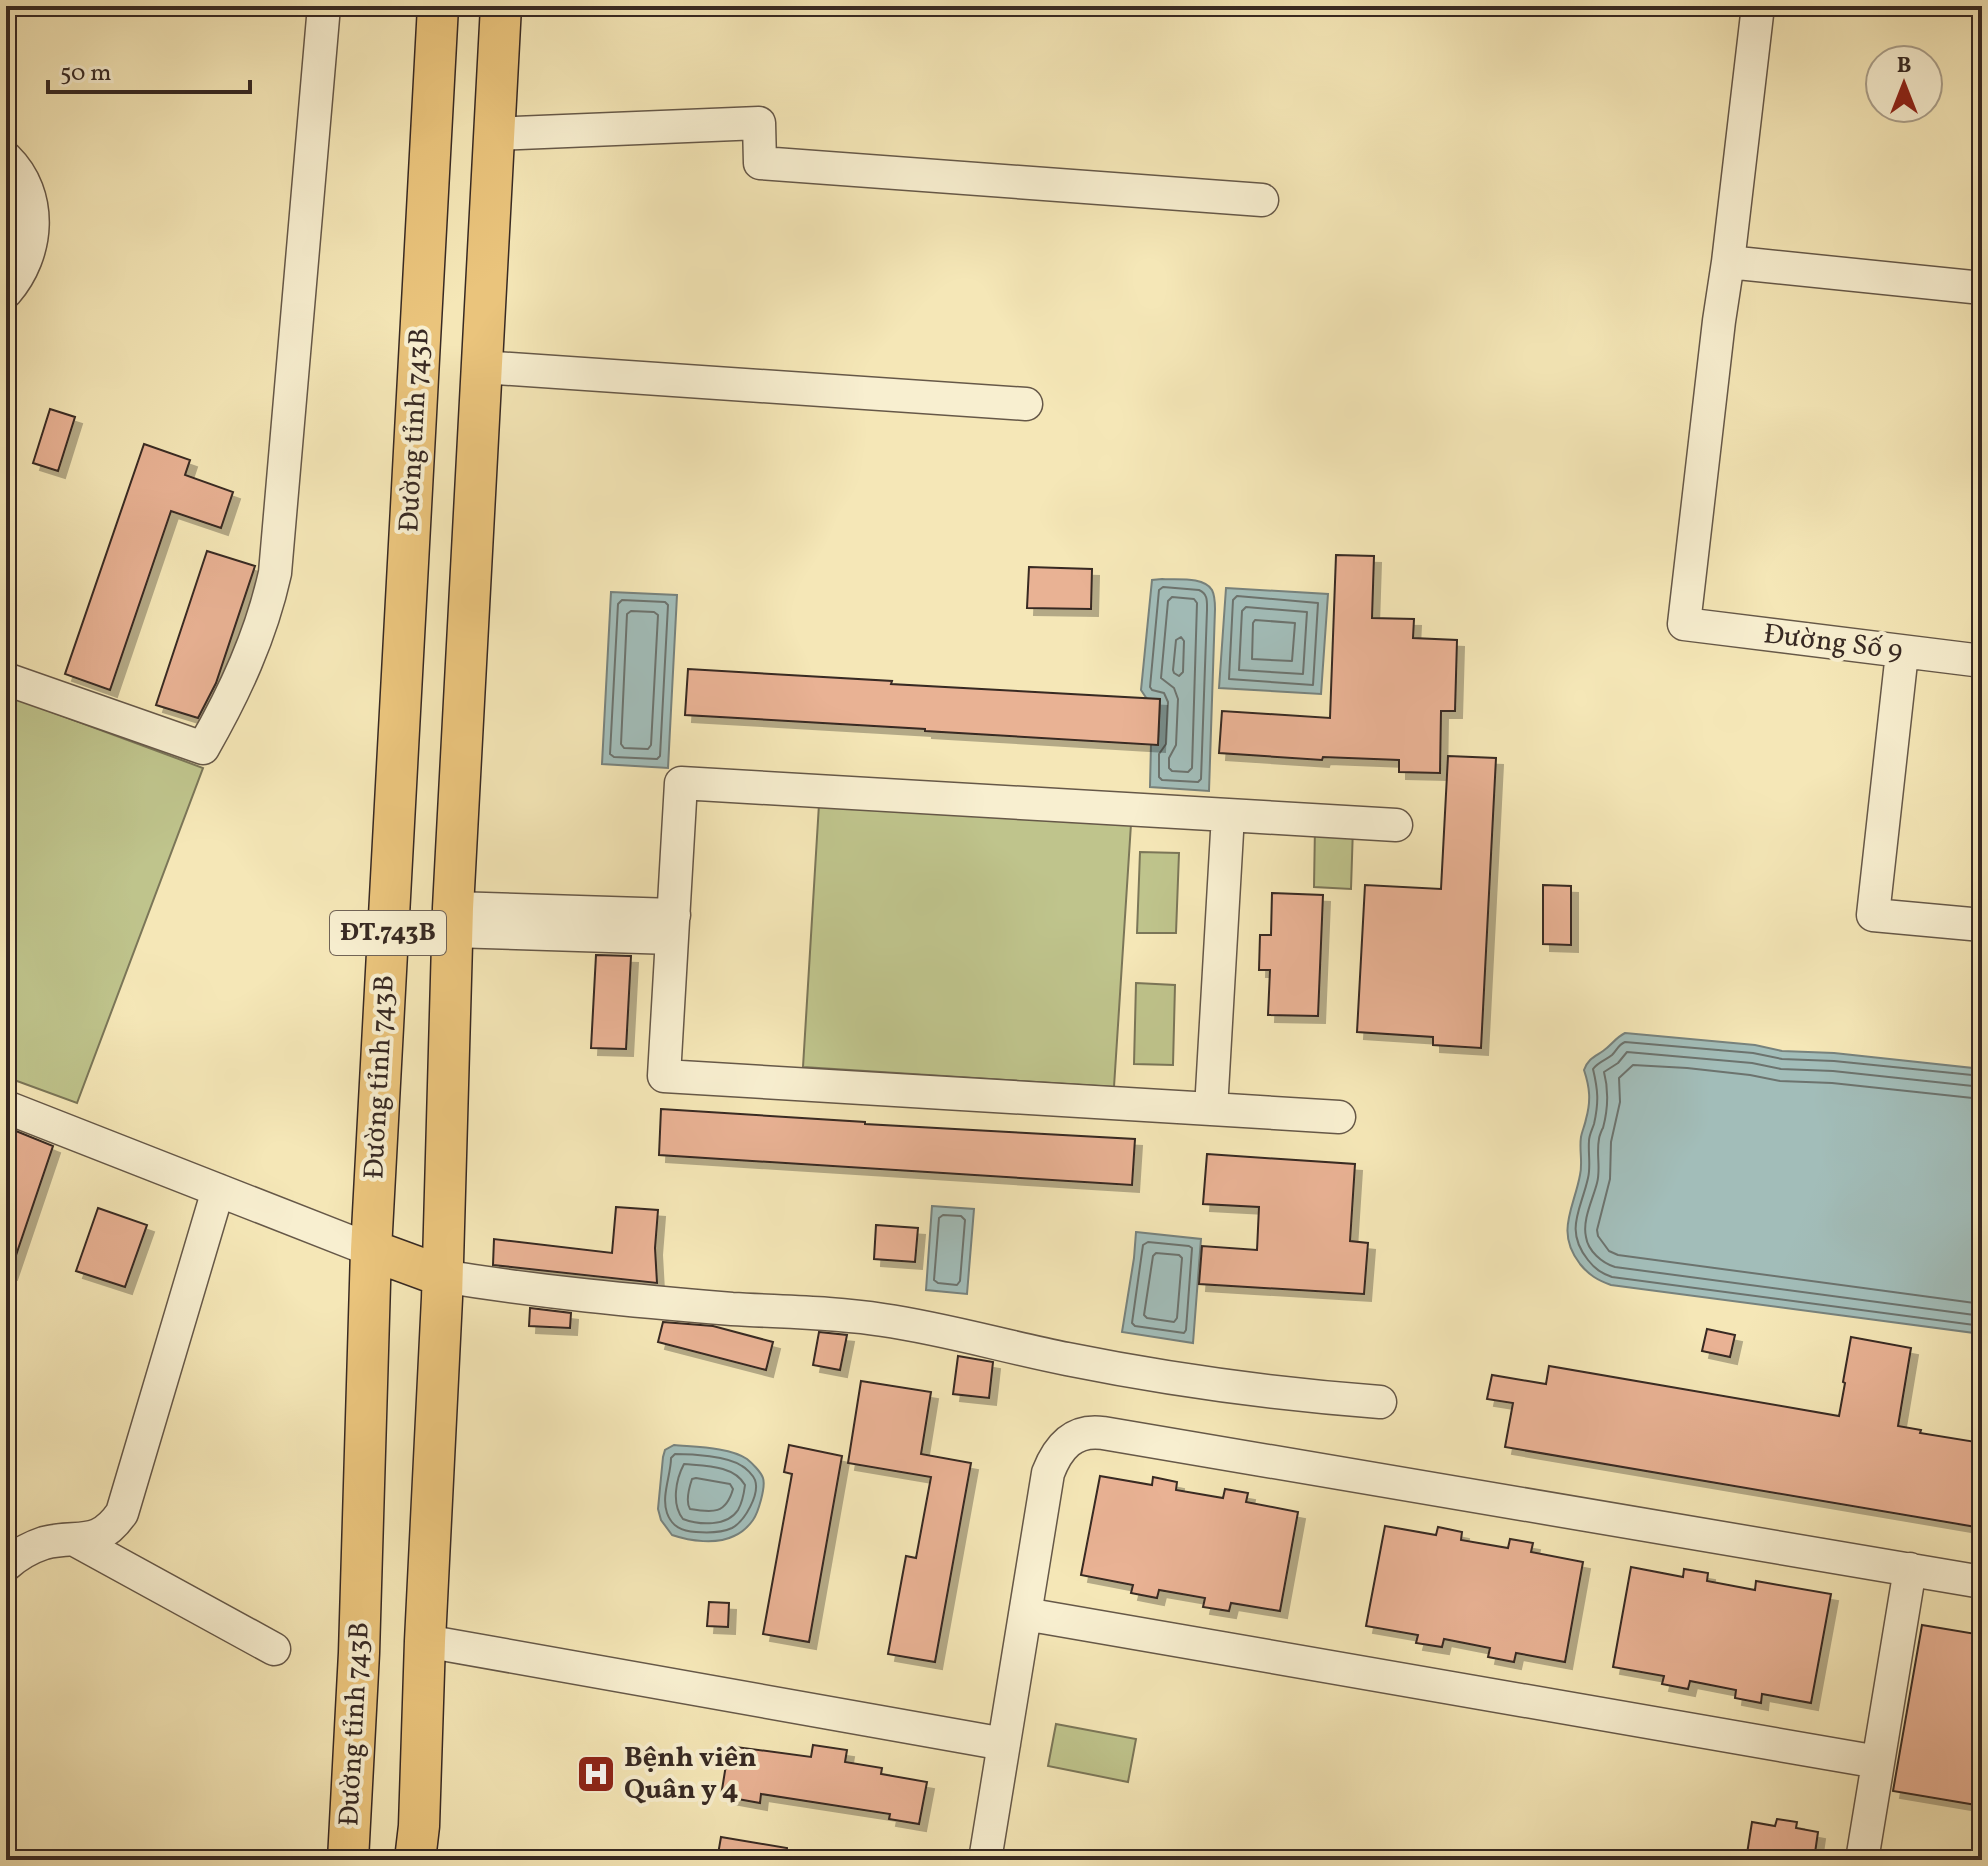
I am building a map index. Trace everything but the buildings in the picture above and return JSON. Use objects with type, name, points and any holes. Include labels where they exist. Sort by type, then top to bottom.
[{"type":"main road","name":"Đường tỉnh 743B","points":[[348,1860],[359,1653],[371,1250],[438,6]]},
{"type":"main road","name":"ĐT.743B","points":[[415,1860],[419,1826],[442,1276],[452,920],[501,6]]},
{"type":"main road","points":[[371,1250],[442,1276]]},
{"type":"lane","points":[[6,679],[203,748],[240,678],[262,625],[275,573],[324,6]]},
{"type":"lane","points":[[1758,6],[1728,262],[1982,288]]},
{"type":"lane","points":[[493,134],[759,123],[760,163],[1262,200]]},
{"type":"lane","points":[[6,158],[22,179],[29,197],[33,237],[20,275],[6,292]]},
{"type":"lane","name":"Đường Số 9","points":[[1728,262],[1684,624],[1982,661]]},
{"type":"lane","points":[[481,367],[1026,404]]},
{"type":"lane","points":[[1902,653],[1873,915],[1982,925]]},
{"type":"lane","points":[[1339,1117],[664,1076],[681,783],[1396,825]]},
{"type":"lane","points":[[1211,1109],[1228,815]]},
{"type":"lane","points":[[452,920],[673,926]]},
{"type":"lane","points":[[6,1107],[371,1250]]},
{"type":"lane","points":[[6,1565],[16,1556],[46,1543],[90,1538],[103,1533],[122,1513],[218,1190]]},
{"type":"lane","points":[[442,1276],[613,1300],[878,1319],[962,1334],[1130,1372],[1278,1393],[1380,1402]]},
{"type":"lane","points":[[985,1860],[1048,1473],[1059,1450],[1083,1433],[1092,1431],[1982,1582]]},
{"type":"lane","points":[[75,1540],[274,1649]]},
{"type":"lane","points":[[1862,1860],[1910,1569]]},
{"type":"lane","points":[[1025,1614],[1878,1762]]},
{"type":"lane","points":[[425,1641],[1004,1744]]},
{"type":"green space","points":[[6,695],[203,768],[77,1103],[6,1077]]},
{"type":"green space","points":[[819,804],[1131,824],[1114,1087],[803,1067]]},
{"type":"green space","points":[[1315,826],[1353,827],[1351,889],[1314,887]]},
{"type":"green space","points":[[1140,852],[1179,853],[1176,933],[1137,933]]},
{"type":"green space","points":[[1136,983],[1175,985],[1173,1065],[1134,1064]]},
{"type":"green space","points":[[1056,1724],[1136,1739],[1128,1782],[1048,1766]]},
{"type":"water","points":[[1152,580],[1203,583],[1214,595],[1209,791],[1150,787],[1151,744],[1158,744],[1160,700],[1147,699],[1141,690]]},
{"type":"water","points":[[1226,588],[1328,594],[1321,694],[1219,688]]},
{"type":"water","points":[[611,592],[677,595],[668,768],[602,764]]},
{"type":"water","points":[[1625,1033],[1982,1069],[1982,1334],[1611,1285],[1590,1274],[1573,1252],[1567,1230],[1580,1175],[1581,1137],[1589,1106],[1584,1070],[1587,1063]]},
{"type":"water","points":[[932,1206],[974,1209],[967,1294],[926,1290]]},
{"type":"water","points":[[1136,1232],[1201,1239],[1193,1343],[1122,1332]]},
{"type":"water","points":[[674,1445],[731,1452],[747,1459],[758,1470],[764,1482],[761,1500],[755,1517],[744,1530],[727,1539],[711,1541],[672,1535],[661,1520],[658,1509],[663,1457],[665,1450]]},
{"type":"place","name":"Bệnh viên Quân y 4","points":[[596,1774]]}]
